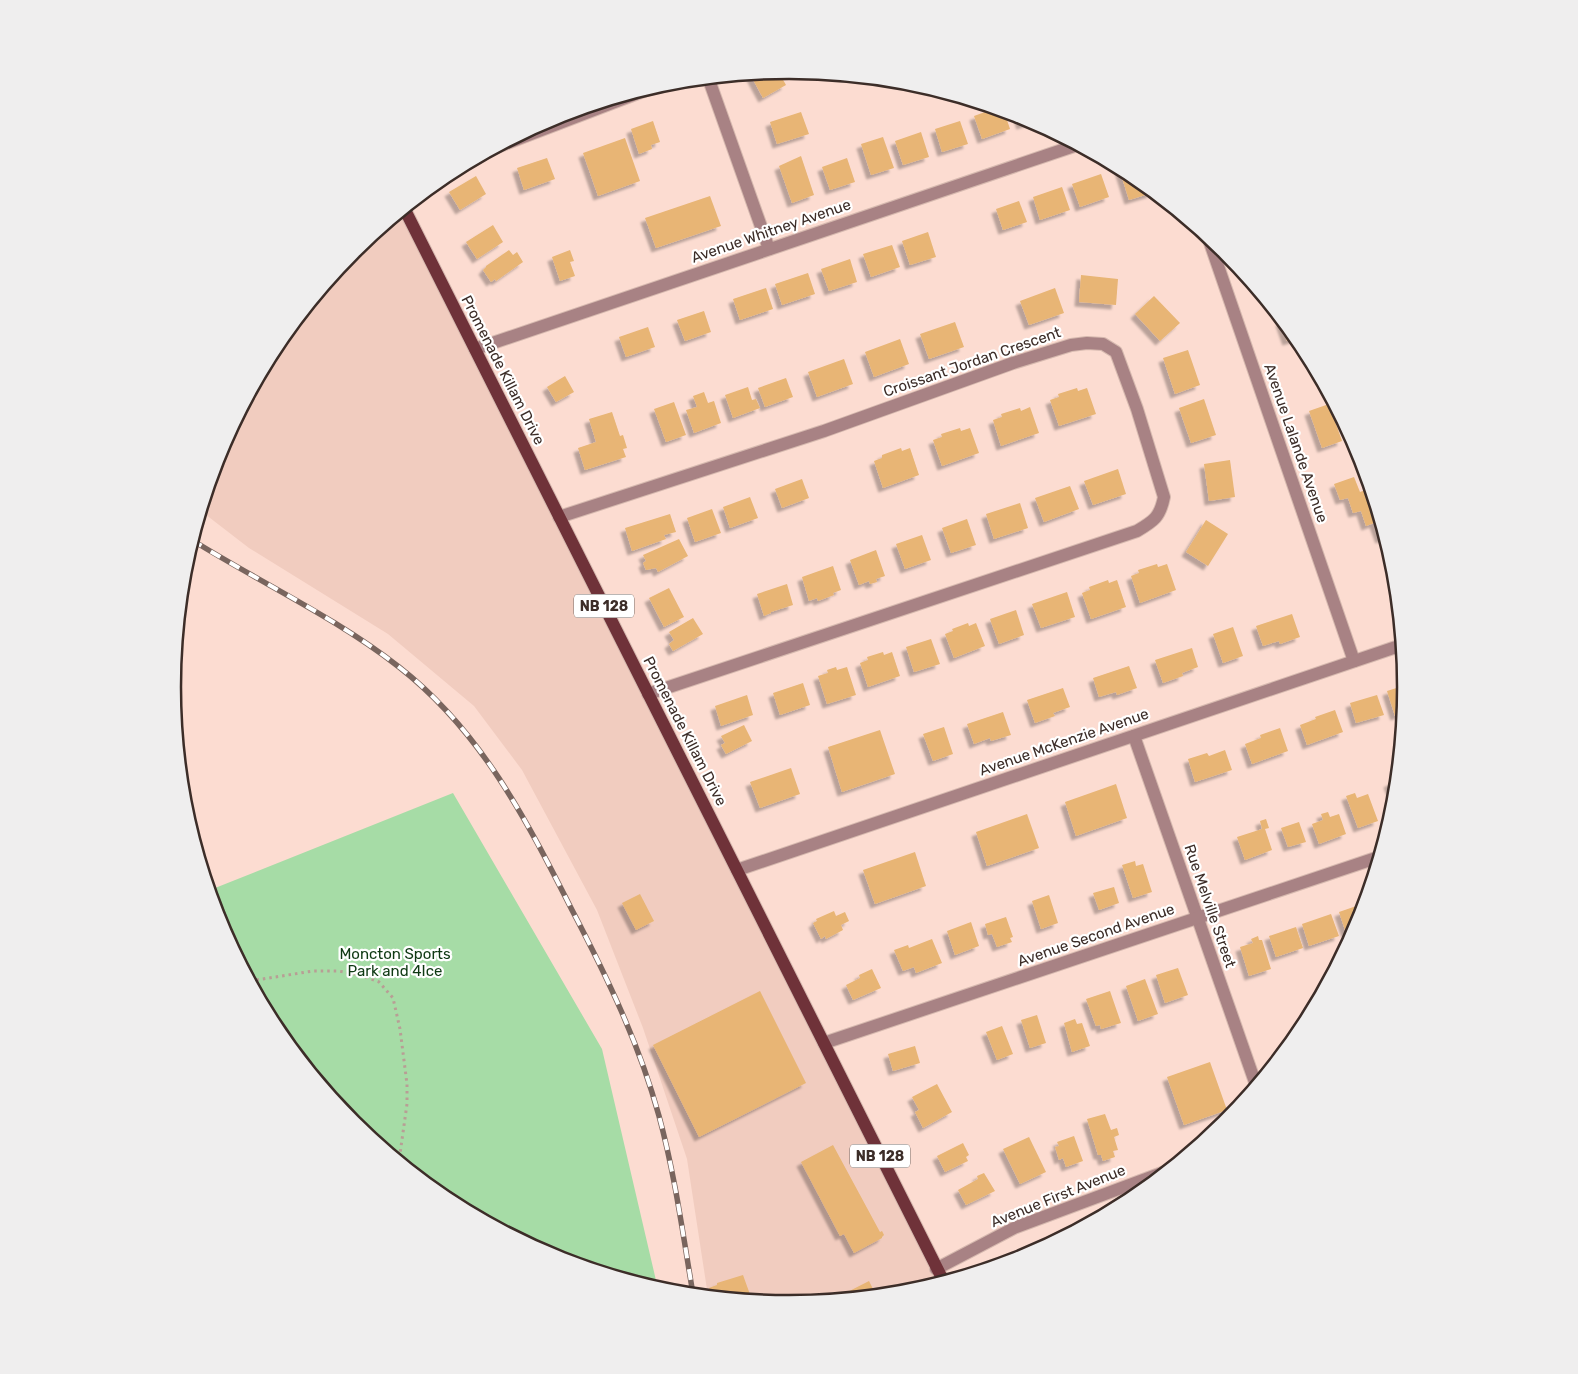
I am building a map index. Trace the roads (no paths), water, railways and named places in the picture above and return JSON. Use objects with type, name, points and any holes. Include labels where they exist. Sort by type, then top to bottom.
[{"type":"main road","name":"Promenade Killam Drive","points":[[407,214],[940,1276]]},
{"type":"main road","name":"Promenade Killam Drive","points":[[936,1269],[938,1277]]},
{"type":"street","points":[[710,84],[769,249]]},
{"type":"street","name":"Avenue Whitney Avenue","points":[[475,349],[1070,147]]},
{"type":"street","name":"Avenue Lalande Avenue","points":[[1213,251],[1354,660]]},
{"type":"street","name":"Croissant Jordan Crescent","points":[[559,517],[824,431],[1013,363],[1072,344],[1103,344],[1116,352],[1137,409],[1164,497],[1161,512],[1151,523],[1137,531],[648,694]]},
{"type":"street","name":"Avenue McKenzie Avenue","points":[[737,870],[1396,647]]},
{"type":"street","name":"Rue Melville Street","points":[[1134,736],[1254,1079]]},
{"type":"street","name":"Avenue Second Avenue","points":[[824,1043],[1372,859]]},
{"type":"street","name":"Avenue First Avenue","points":[[936,1269],[1014,1228],[1148,1178]]},
{"type":"railway","points":[[198,544],[324,616],[399,667],[428,692],[454,719],[499,778],[519,810],[585,935],[610,985],[642,1062],[659,1116],[670,1160],[692,1287]]},
{"type":"park label","name":"Moncton Sports Park and 4Ice","points":[[395,962]]}]
